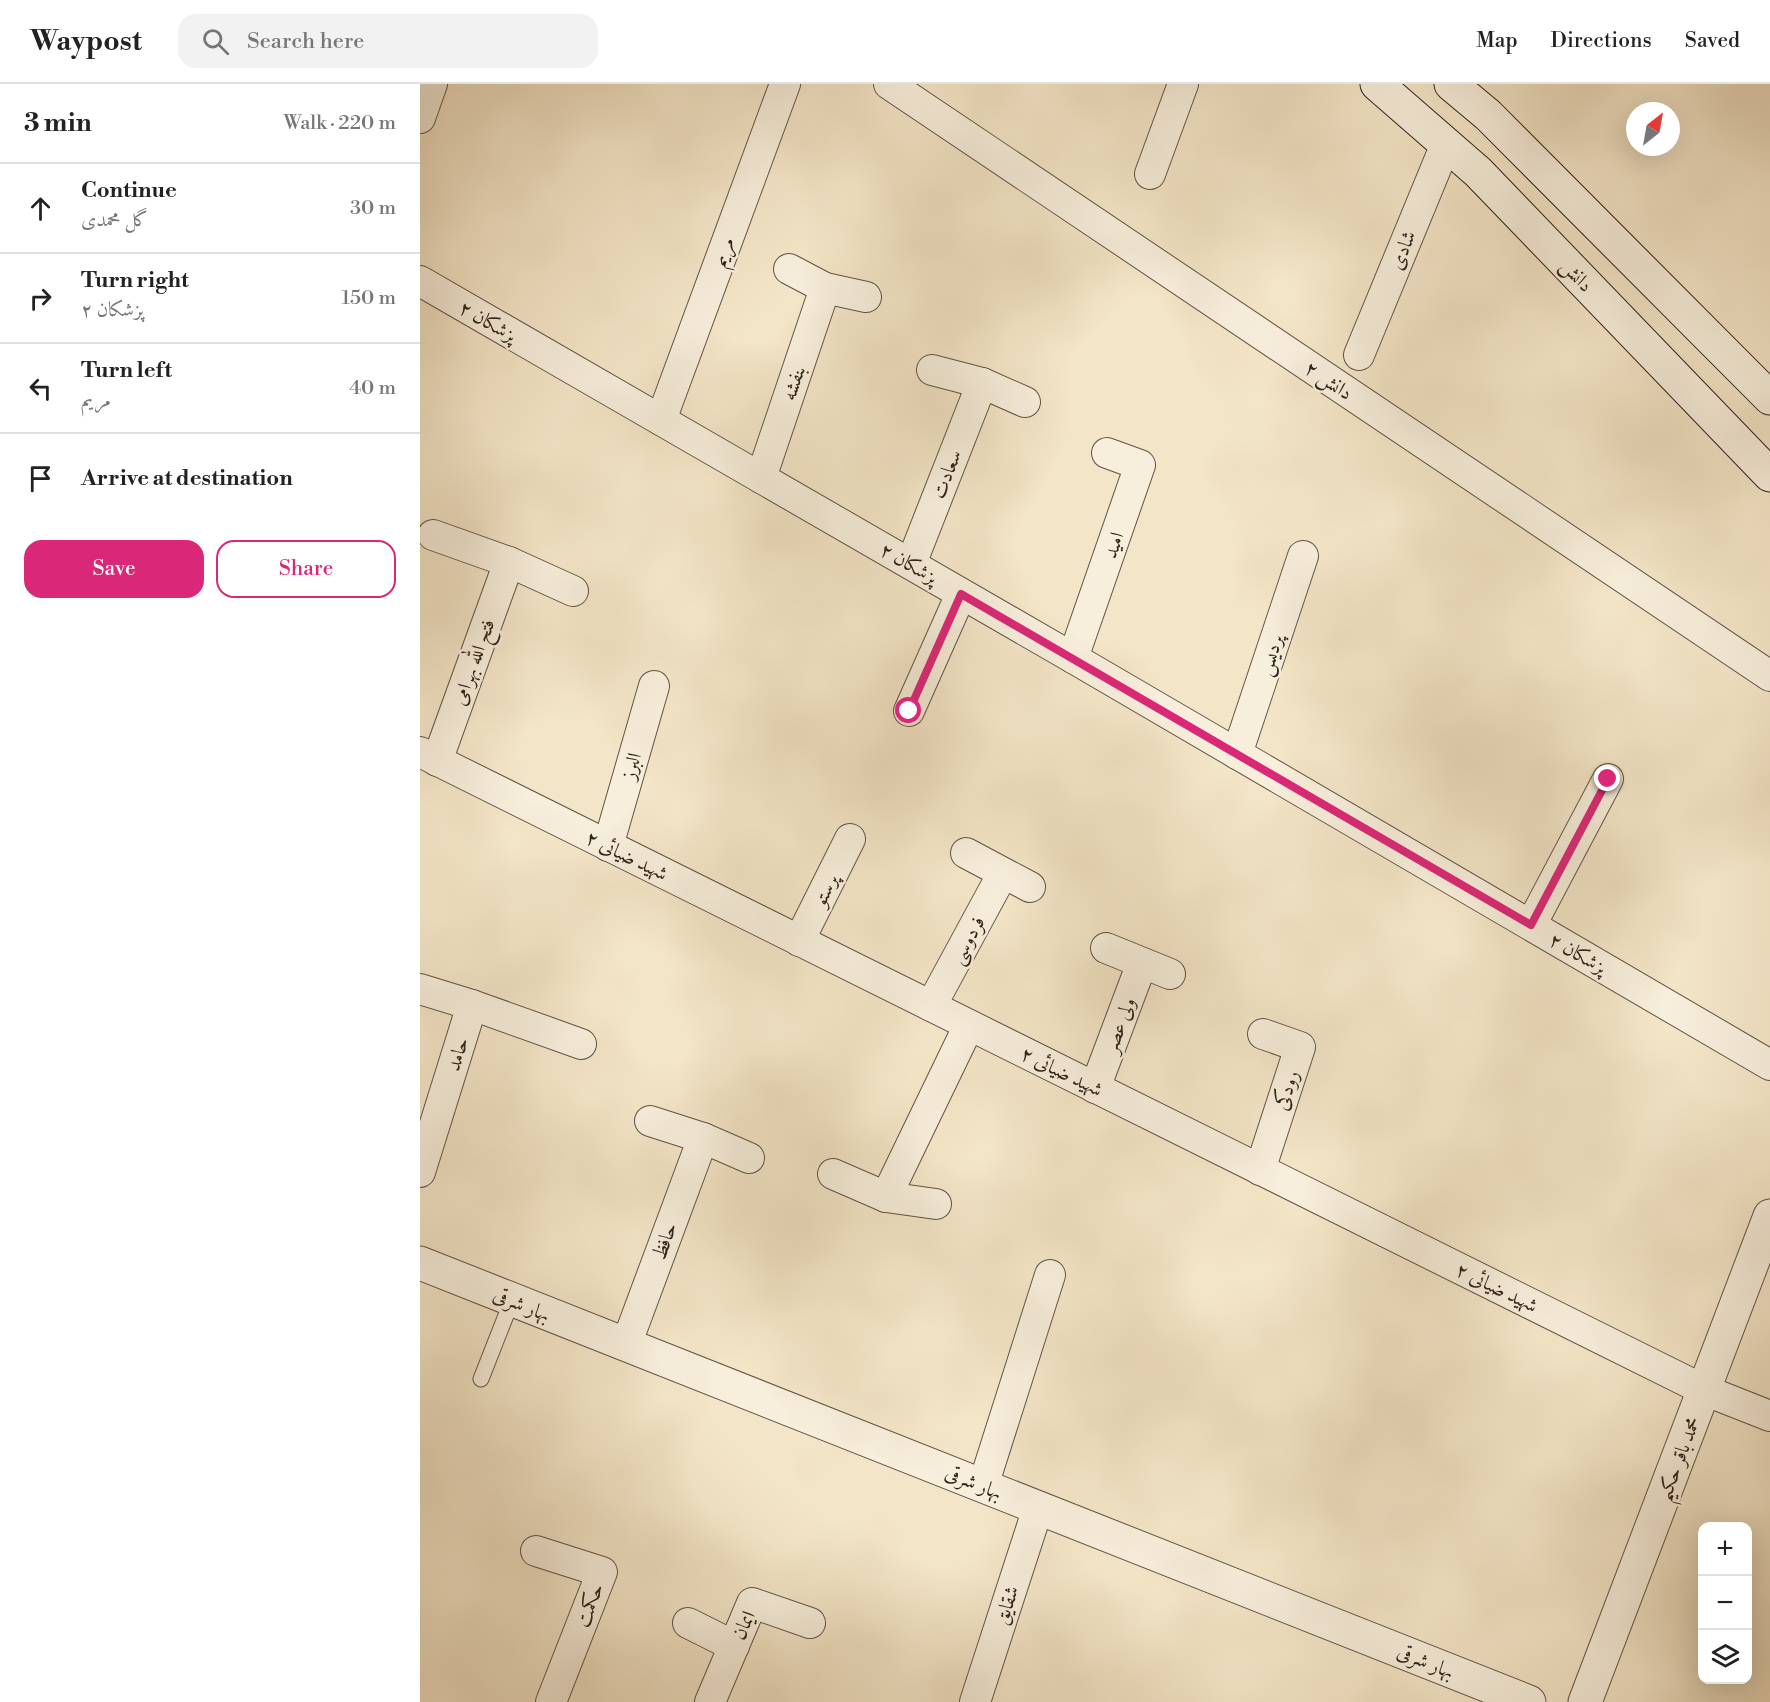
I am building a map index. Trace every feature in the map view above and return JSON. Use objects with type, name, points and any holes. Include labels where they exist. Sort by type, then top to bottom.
[{"type":"street","points":[[420,118],[432,84]]},
{"type":"street","name":"مریم","points":[[661,420],[785,84]]},
{"type":"street","name":"دانش ۲","points":[[888,84],[1770,676]]},
{"type":"street","points":[[1150,174],[1183,84]]},
{"type":"street","name":"دانش","points":[[1377,84],[1478,172],[1770,475]]},
{"type":"street","points":[[1451,84],[1488,115],[1770,398]]},
{"type":"street","name":"شادی","points":[[1359,355],[1446,144]]},
{"type":"street","points":[[789,269],[825,288],[866,297]]},
{"type":"street","name":"پزشکان ۲","points":[[420,281],[1237,753],[1770,1065]]},
{"type":"street","name":"بنفشه","points":[[761,478],[825,288]]},
{"type":"street","points":[[932,370],[982,383],[1025,402]]},
{"type":"street","name":"سعادت","points":[[911,564],[982,383]]},
{"type":"street","name":"امید","points":[[1073,658],[1140,465],[1107,453]]},
{"type":"street","points":[[433,535],[509,562],[573,591]]},
{"type":"street","name":"پردیس","points":[[1237,753],[1303,556]]},
{"type":"street","name":"فتح الله بهرامی","points":[[428,756],[509,562]]},
{"type":"street","points":[[909,711],[961,594]]},
{"type":"street","name":"البرز","points":[[608,846],[654,686]]},
{"type":"street","name":"شهید ضیائی ۲","points":[[428,756],[1704,1390],[1770,1416]]},
{"type":"street","points":[[1531,925],[1608,779]]},
{"type":"street","name":"پرستو","points":[[799,941],[850,839]]},
{"type":"street","points":[[966,854],[1030,887]]},
{"type":"street","name":"فردوسی","points":[[931,1006],[1003,873]]},
{"type":"street","points":[[1106,948],[1170,974]]},
{"type":"street","name":"ولی عصر","points":[[1095,1088],[1142,963]]},
{"type":"street","points":[[420,989],[581,1044]]},
{"type":"street","name":"حامد","points":[[420,1172],[472,1005]]},
{"type":"street","points":[[886,1197],[969,1025]]},
{"type":"street","name":"رودکی","points":[[1260,1170],[1300,1047],[1263,1034]]},
{"type":"street","points":[[650,1121],[703,1138],[749,1158]]},
{"type":"street","name":"حافظ","points":[[626,1345],[703,1138]]},
{"type":"street","points":[[833,1173],[886,1197],[936,1204]]},
{"type":"street","name":"محمد باقر حکیم","points":[[1585,1702],[1770,1216]]},
{"type":"street","name":"بهار شرقی","points":[[420,1263],[1529,1702]]},
{"type":"street","points":[[983,1486],[1050,1275]]},
{"type":"street","name":"شقایق","points":[[975,1702],[1038,1508]]},
{"type":"street","name":"حکمت","points":[[536,1551],[602,1572],[551,1702]]},
{"type":"street","name":"ایمان","points":[[710,1702],[752,1603],[810,1623]]},
{"type":"street","points":[[688,1623],[734,1646]]},
{"type":"lane","points":[[481,1379],[512,1300]]},
{"type":"route","points":[[909,711],[961,594],[1531,925],[1608,779]]}]
